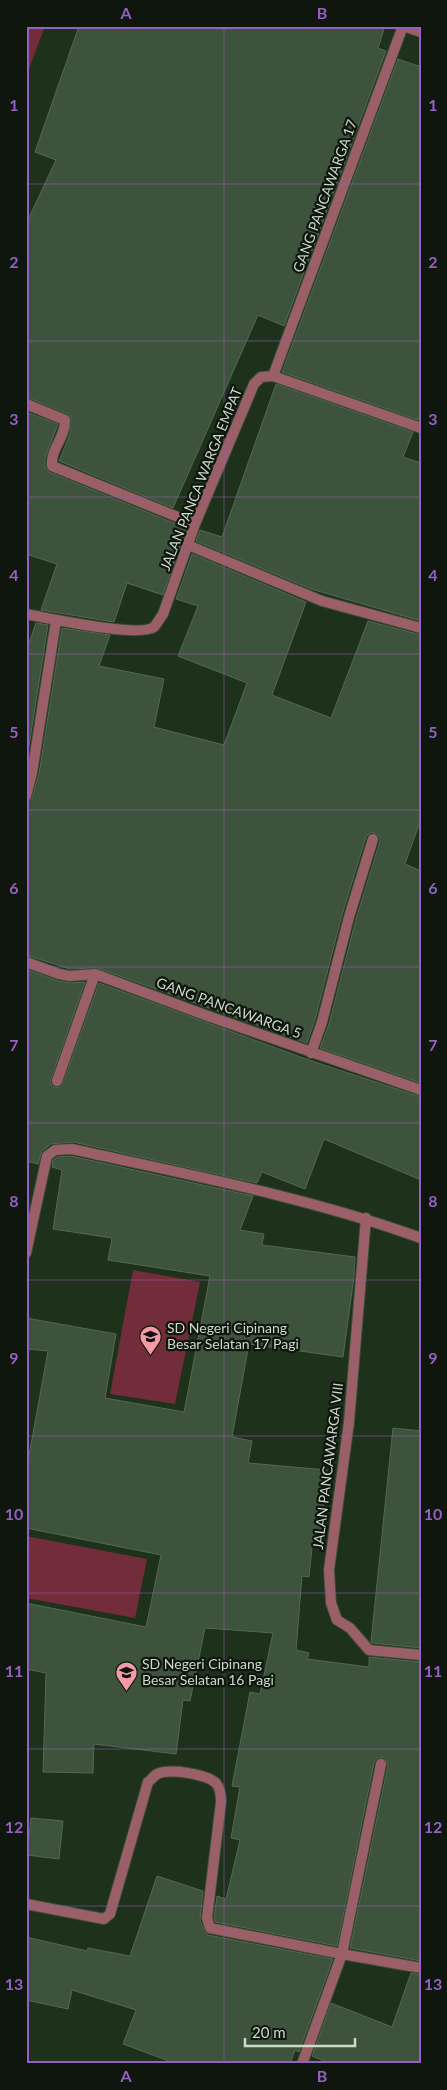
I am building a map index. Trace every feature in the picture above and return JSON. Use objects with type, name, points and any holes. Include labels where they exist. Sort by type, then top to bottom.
[{"type":"street","points":[[403,26],[421,32]]},
{"type":"street","name":"GANG PANCAWARGA 17","points":[[273,376],[403,26]]},
{"type":"street","points":[[273,376],[421,428]]},
{"type":"street","name":"JALAN PANCA WARGA EMPAT","points":[[26,614],[56,621],[140,631],[154,627],[163,614],[195,524],[254,384],[261,378],[273,376]]},
{"type":"street","points":[[26,404],[65,420],[65,428],[51,458],[52,466],[195,524]]},
{"type":"street","points":[[188,545],[322,601],[421,628]]},
{"type":"street","points":[[26,796],[32,773],[56,621]]},
{"type":"street","points":[[311,1053],[322,1022],[373,839]]},
{"type":"street","name":"GANG PANCAWARGA 5","points":[[26,962],[70,976],[95,974],[311,1053],[421,1090]]},
{"type":"street","points":[[57,1082],[95,974]]},
{"type":"street","points":[[26,1253],[47,1156],[54,1150],[72,1149],[286,1196],[366,1218],[421,1238]]},
{"type":"street","name":"JALAN PANCAWARGA VIII","points":[[366,1218],[349,1422],[330,1570],[331,1603],[337,1620],[350,1628],[369,1650],[421,1655]]},
{"type":"street","points":[[302,2064],[342,1954],[381,1764]]},
{"type":"street","points":[[26,1904],[104,1919],[110,1914],[148,1782],[158,1774],[172,1771],[194,1774],[207,1777],[217,1784],[222,1802],[209,1886],[207,1918],[210,1928],[421,1968]]},
{"type":"shaded area","points":[[26,26],[45,26],[26,77]]},
{"type":"shaded area","points":[[133,1270],[200,1282],[175,1404],[110,1394]]},
{"type":"shaded area","points":[[26,1536],[147,1559],[135,1618],[26,1598]]},
{"type":"building","points":[[79,26],[385,26],[378,48],[386,51],[284,326],[258,315],[173,508],[59,461],[70,434],[71,417],[68,414],[26,397],[26,224],[56,160],[35,152]]},
{"type":"building","points":[[398,59],[421,67],[421,413],[418,420],[282,372]]},
{"type":"building","points":[[276,384],[413,432],[403,457],[421,463],[421,621],[311,589],[196,541],[200,530],[222,537]]},
{"type":"building","points":[[26,412],[58,424],[45,458],[45,467],[49,472],[186,528],[163,595],[127,583],[114,622],[41,610],[57,564],[26,554]]},
{"type":"building","points":[[192,554],[306,602],[272,695],[331,718],[368,621],[421,635],[421,819],[405,864],[421,871],[421,1083],[320,1048],[329,1024],[356,919],[380,841],[380,837],[375,833],[371,832],[366,837],[342,915],[315,1020],[307,1043],[97,968],[70,969],[26,955],[26,803],[32,798],[39,774],[62,628],[110,635],[99,666],[164,679],[154,727],[224,745],[247,683],[178,656],[198,606],[176,599]]},
{"type":"building","points":[[36,623],[48,625],[26,765],[26,652]]},
{"type":"building","points":[[26,969],[58,981],[70,983],[85,982],[51,1079],[50,1083],[54,1087],[59,1088],[63,1083],[99,983],[309,1060],[421,1097],[421,1180],[324,1139],[305,1189],[262,1172],[257,1183],[73,1142],[51,1144],[42,1151],[38,1164],[26,1161]]},
{"type":"building","points":[[71,1156],[253,1196],[240,1230],[264,1234],[262,1245],[355,1257],[343,1357],[249,1344],[232,1437],[252,1441],[248,1463],[327,1470],[320,1537],[313,1537],[309,1577],[302,1576],[296,1650],[309,1653],[307,1659],[369,1667],[369,1657],[421,1662],[421,1961],[350,1948],[388,1765],[386,1759],[382,1757],[376,1759],[374,1763],[337,1946],[215,1922],[217,1896],[226,1899],[240,1840],[231,1838],[240,1787],[232,1786],[250,1692],[260,1694],[273,1633],[205,1628],[190,1701],[183,1700],[176,1754],[94,1744],[93,1773],[43,1772],[46,1673],[26,1669],[26,1603],[146,1627],[161,1555],[26,1528],[26,1472],[48,1351],[26,1349],[26,1318],[116,1334],[105,1398],[184,1412],[210,1276],[108,1260],[112,1238],[53,1229],[62,1170],[52,1167],[53,1160],[57,1157]]},
{"type":"building","points":[[393,1428],[421,1431],[421,1648],[371,1642]]},
{"type":"building","points":[[31,1818],[63,1821],[59,1859],[27,1855]]},
{"type":"building","points":[[157,1876],[203,1891],[200,1920],[208,1935],[333,1959],[299,2052],[295,2050],[290,2064],[177,2064],[123,2044],[136,2010],[72,1990],[68,2009],[26,2000],[26,1937],[87,1951],[88,1948],[130,1956]]},
{"type":"building","points":[[411,1973],[421,1975],[421,2064],[332,2064],[312,2056],[331,2003],[392,2027]]},
{"type":"place","name":"SD Negeri Cipinang Besar Selatan 17 Pagi","points":[[151,1355]]},
{"type":"place","name":"SD Negeri Cipinang Besar Selatan 16 Pagi","points":[[126,1691]]}]
